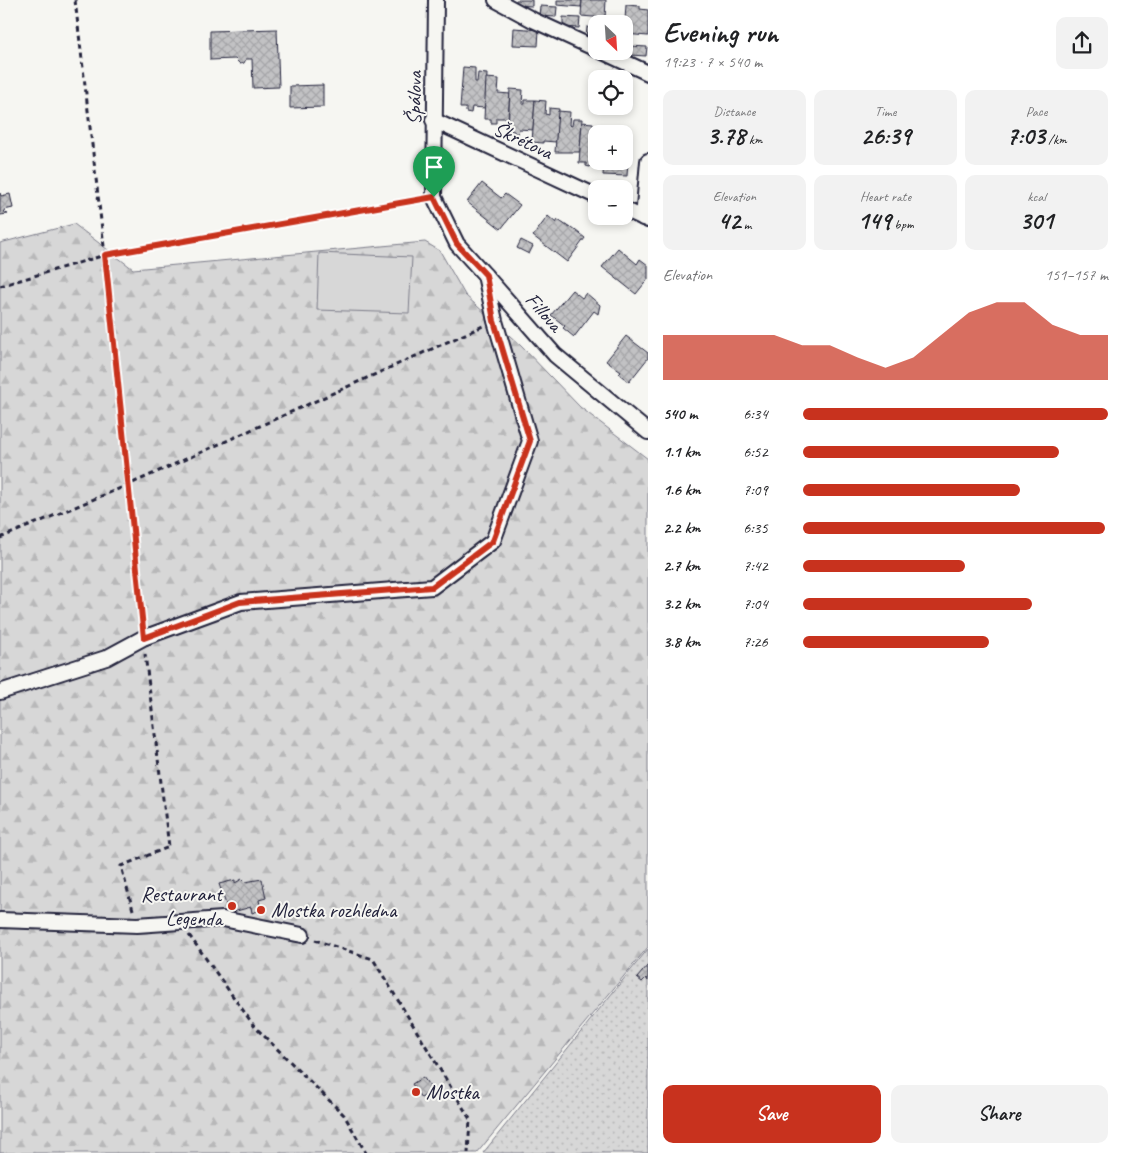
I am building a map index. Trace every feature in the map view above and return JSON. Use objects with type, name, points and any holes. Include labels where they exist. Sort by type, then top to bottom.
[{"type":"street","name":"Špálova","points":[[434,197],[436,0]]},
{"type":"street","points":[[496,0],[533,20],[588,45]]},
{"type":"street","points":[[620,60],[648,73]]},
{"type":"street","name":"Škrétova","points":[[434,120],[588,192]]},
{"type":"street","points":[[633,212],[646,219],[648,161]]},
{"type":"street","name":"Fillova","points":[[434,197],[457,244],[555,355],[648,432]]},
{"type":"street","points":[[0,692],[106,658],[144,638],[240,602],[432,587],[493,541],[530,441],[494,321],[486,275]]},
{"type":"street","points":[[0,920],[137,925],[223,919],[302,936]]},
{"type":"path","points":[[76,0],[105,255],[144,638],[169,847],[121,866],[137,925]]},
{"type":"path","points":[[0,286],[105,255],[434,197]]},
{"type":"path","points":[[0,538],[128,484],[494,321]]},
{"type":"path","points":[[180,922],[255,1027],[344,1115],[366,1153]]},
{"type":"path","points":[[302,936],[373,959],[470,1119],[468,1153]]},
{"type":"green space","points":[[74,224],[133,269],[425,242],[440,251],[465,295],[521,346],[580,407],[648,459],[648,947],[477,1153],[0,1153],[0,243]]},
{"type":"green space","points":[[319,253],[412,257],[409,313],[317,310]]},
{"type":"green space","points":[[648,949],[648,1153],[483,1153]]},
{"type":"building","points":[[516,0],[532,0],[532,6],[515,5]]},
{"type":"building","points":[[557,0],[582,0],[581,7],[557,5]]},
{"type":"building","points":[[582,0],[606,0],[605,15],[581,16]]},
{"type":"building","points":[[626,5],[640,6],[640,9],[648,10],[648,36],[633,35],[633,15],[625,15]]},
{"type":"building","points":[[540,6],[557,7],[556,17],[539,16]]},
{"type":"building","points":[[563,17],[580,18],[579,28],[563,27]]},
{"type":"building","points":[[514,28],[539,30],[538,46],[513,45]]},
{"type":"building","points":[[277,29],[279,87],[253,88],[252,59],[246,59],[244,63],[240,64],[235,59],[210,60],[210,31]]},
{"type":"building","points":[[633,46],[647,47],[646,56],[633,55]]},
{"type":"building","points":[[463,67],[475,68],[475,82],[477,82],[478,73],[487,74],[485,108],[472,107],[471,113],[466,112],[466,108],[460,108]]},
{"type":"building","points":[[486,78],[499,79],[498,93],[510,94],[508,118],[496,118],[496,123],[491,123],[491,119],[484,119]]},
{"type":"building","points":[[323,85],[323,107],[290,108],[290,86]]},
{"type":"building","points":[[510,89],[523,90],[522,104],[525,104],[525,100],[535,100],[533,130],[519,129],[518,134],[514,134],[514,131],[508,130]]},
{"type":"building","points":[[535,100],[546,101],[545,114],[549,115],[549,108],[559,109],[556,142],[532,142]]},
{"type":"building","points":[[558,111],[570,112],[569,125],[572,126],[573,119],[582,119],[580,152],[555,152]]},
{"type":"building","points":[[582,122],[593,123],[593,125],[588,125],[588,166],[586,163],[579,163]]},
{"type":"building","points":[[603,170],[627,170],[627,176],[603,175]]},
{"type":"building","points":[[482,183],[501,198],[505,194],[520,205],[501,229],[467,202]]},
{"type":"building","points":[[0,193],[1,196],[10,194],[13,208],[4,210],[8,214],[0,215]]},
{"type":"building","points":[[548,216],[556,223],[558,220],[571,227],[585,238],[567,262],[533,236]]},
{"type":"building","points":[[521,240],[533,246],[529,254],[517,248]]},
{"type":"building","points":[[618,248],[637,264],[640,259],[648,265],[648,279],[636,294],[602,267]]},
{"type":"building","points":[[572,290],[582,298],[586,293],[600,305],[598,314],[594,311],[574,337],[563,328],[565,326],[551,315]]},
{"type":"building","points":[[626,336],[648,353],[648,358],[629,382],[619,374],[621,372],[606,361]]},
{"type":"building","points":[[242,879],[245,882],[262,879],[266,898],[259,900],[261,910],[252,913],[251,907],[229,913],[219,884],[235,880],[235,883]]},
{"type":"building","points":[[648,965],[648,981],[646,978],[642,982],[637,978]]},
{"type":"building","points":[[423,1077],[433,1091],[421,1098],[412,1084]]},
{"type":"place","name":"Restaurant Legenda","points":[[232,906]]},
{"type":"place","name":"Mostka rozhledna","points":[[261,910]]},
{"type":"place","name":"Mostka","points":[[416,1092]]},
{"type":"route","points":[[434,197],[457,244],[486,275],[494,321],[530,441],[493,541],[432,587],[240,602],[144,638],[105,255],[434,197]]}]
